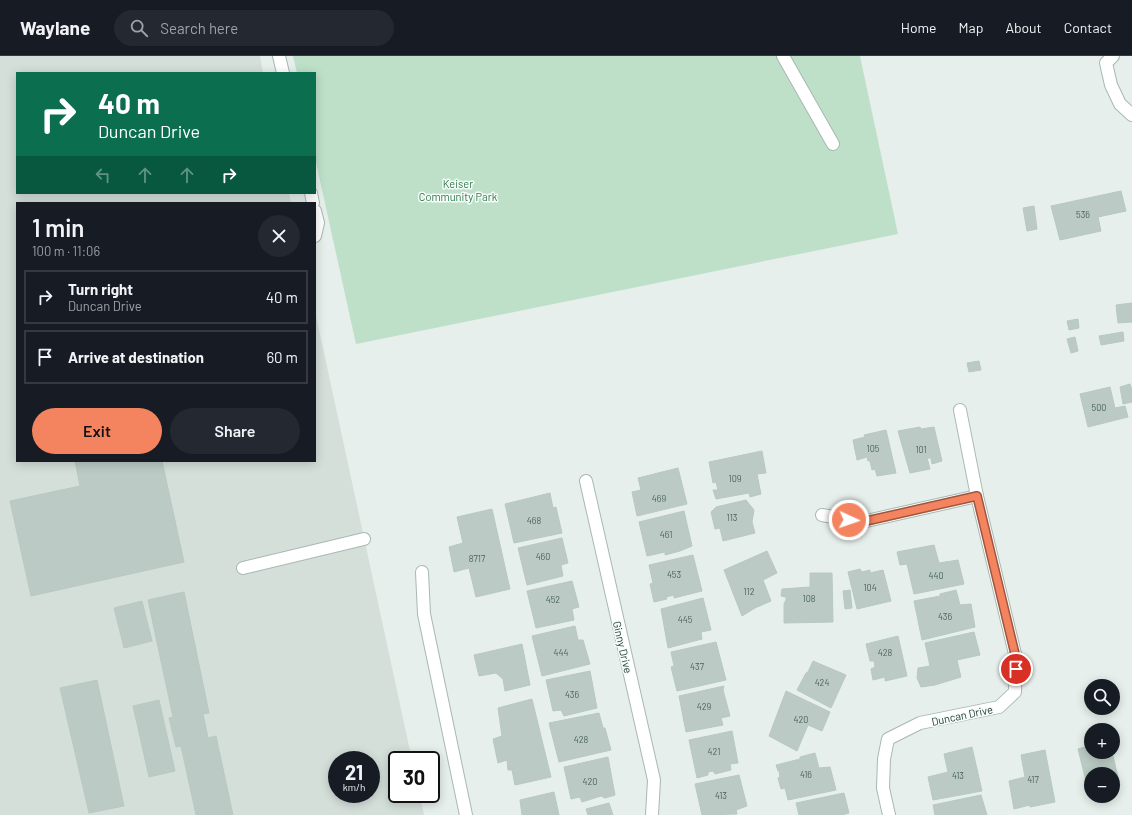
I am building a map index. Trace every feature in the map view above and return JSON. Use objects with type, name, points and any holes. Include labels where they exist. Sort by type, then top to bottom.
[{"type":"street","points":[[279,56],[283,72]]},
{"type":"street","points":[[783,56],[833,144]]},
{"type":"street","points":[[1113,56],[1106,63],[1111,85],[1120,104],[1132,115]]},
{"type":"street","points":[[316,215],[318,223],[316,232]]},
{"type":"street","name":"Duncan Drive","points":[[889,815],[883,788],[884,759],[888,739],[920,724],[999,707],[1015,692],[1016,658],[977,496],[960,410]]},
{"type":"street","name":"Ginny Drive","points":[[586,481],[654,780],[652,815]]},
{"type":"street","points":[[822,515],[862,522],[977,496]]},
{"type":"street","points":[[243,568],[364,539]]},
{"type":"street","points":[[422,572],[424,614],[466,815]]},
{"type":"shaded area","points":[[0,56],[260,56],[263,72],[16,72],[16,194],[289,194],[291,202],[16,202],[16,462],[316,462],[316,316],[410,751],[388,751],[388,803],[422,803],[424,815],[0,815]]},
{"type":"green space","name":"Keiser Community Park","points":[[293,56],[860,56],[898,234],[356,344],[316,163],[316,72],[297,72]]},
{"type":"building","points":[[1121,191],[1126,211],[1098,217],[1101,231],[1060,240],[1051,206]]},
{"type":"building","points":[[1034,206],[1037,229],[1027,231],[1023,208]]},
{"type":"building","points":[[1132,303],[1132,322],[1118,323],[1116,305]]},
{"type":"building","points":[[1078,319],[1079,328],[1069,330],[1067,321]]},
{"type":"building","points":[[1123,332],[1124,341],[1101,345],[1099,336]]},
{"type":"building","points":[[1075,337],[1078,351],[1071,353],[1067,339]]},
{"type":"building","points":[[979,361],[981,370],[969,372],[967,363]]},
{"type":"building","points":[[1130,384],[1132,390],[1132,402],[1123,404],[1120,387]]},
{"type":"building","points":[[1110,387],[1115,408],[1125,406],[1128,417],[1088,427],[1080,394]]},
{"type":"building","points":[[920,427],[921,429],[934,427],[942,461],[932,464],[931,458],[927,458],[930,469],[910,473],[898,431]]},
{"type":"building","points":[[886,430],[896,473],[877,476],[875,469],[872,470],[870,461],[868,461],[867,457],[857,460],[853,440],[865,437],[864,435]]},
{"type":"building","points":[[762,451],[766,473],[757,474],[761,494],[750,497],[749,493],[716,499],[713,490],[718,490],[716,482],[713,483],[709,462]]},
{"type":"building","points":[[75,462],[162,462],[184,562],[31,596],[10,501],[80,486]]},
{"type":"building","points":[[678,468],[687,504],[637,516],[632,492],[641,490],[638,478]]},
{"type":"building","points":[[550,493],[553,508],[556,507],[562,533],[514,543],[505,504]]},
{"type":"building","points":[[746,500],[754,510],[752,522],[755,533],[723,541],[720,528],[715,529],[711,512],[716,507]]},
{"type":"building","points":[[492,509],[510,589],[476,597],[469,568],[454,572],[449,547],[463,543],[457,517]]},
{"type":"building","points":[[684,511],[692,546],[665,555],[665,552],[647,556],[639,522]]},
{"type":"building","points":[[562,538],[568,563],[561,565],[563,576],[527,585],[518,548]]},
{"type":"building","points":[[934,545],[939,563],[958,560],[964,584],[914,594],[907,564],[900,565],[897,552]]},
{"type":"building","points":[[767,551],[777,573],[763,580],[771,601],[742,616],[724,570]]},
{"type":"building","points":[[693,555],[702,591],[674,598],[674,595],[666,597],[667,599],[654,602],[650,584],[653,583],[649,565]]},
{"type":"building","points":[[860,569],[862,572],[870,570],[870,573],[883,570],[891,601],[857,609],[848,572]]},
{"type":"building","points":[[810,573],[832,573],[833,622],[784,623],[784,604],[786,597],[781,596],[782,589],[810,587]]},
{"type":"building","points":[[572,581],[579,607],[572,609],[574,620],[536,628],[527,591]]},
{"type":"building","points":[[850,590],[852,608],[845,609],[843,591]]},
{"type":"building","points":[[956,590],[960,605],[971,604],[975,627],[922,640],[914,601],[940,596],[940,594]]},
{"type":"building","points":[[184,592],[209,713],[203,714],[208,738],[216,736],[233,815],[196,815],[181,746],[176,747],[169,718],[173,717],[148,600]]},
{"type":"building","points":[[703,598],[711,630],[701,632],[702,639],[668,648],[661,609]]},
{"type":"building","points":[[142,601],[152,641],[124,648],[114,608]]},
{"type":"building","points":[[575,626],[578,640],[583,640],[590,664],[542,676],[532,636]]},
{"type":"building","points":[[974,632],[980,655],[957,660],[961,677],[935,685],[921,687],[917,678],[918,668],[930,666],[925,643]]},
{"type":"building","points":[[898,636],[907,676],[885,681],[885,677],[873,680],[871,669],[875,667],[874,661],[870,661],[866,644]]},
{"type":"building","points":[[716,642],[726,680],[677,691],[671,667],[674,666],[671,652]]},
{"type":"building","points":[[522,644],[530,685],[505,691],[503,679],[496,673],[479,676],[474,655]]},
{"type":"building","points":[[813,661],[846,675],[831,708],[797,690]]},
{"type":"building","points":[[590,671],[597,708],[564,716],[561,710],[553,711],[546,680]]},
{"type":"building","points":[[97,680],[124,806],[89,813],[60,688]]},
{"type":"building","points":[[724,686],[723,690],[730,716],[721,718],[723,725],[686,732],[679,696]]},
{"type":"building","points":[[786,691],[830,712],[822,731],[808,725],[797,751],[769,736]]},
{"type":"building","points":[[532,699],[551,777],[515,785],[512,770],[508,770],[507,760],[498,763],[493,739],[502,736],[498,708]]},
{"type":"building","points":[[159,700],[175,771],[149,777],[133,706]]},
{"type":"building","points":[[599,713],[611,750],[559,762],[549,723]]},
{"type":"building","points":[[732,731],[738,763],[730,764],[731,770],[715,774],[713,771],[708,772],[708,775],[697,778],[689,740]]},
{"type":"building","points":[[972,747],[982,791],[933,800],[928,777],[948,772],[944,754]]},
{"type":"building","points":[[1084,747],[1084,759],[1114,759],[1116,767],[1084,767],[1084,773],[1078,749]]},
{"type":"building","points":[[1045,750],[1055,802],[1030,807],[1030,805],[1014,809],[1009,781],[1025,777],[1021,755]]},
{"type":"building","points":[[815,753],[819,768],[830,767],[836,790],[788,800],[785,788],[781,789],[778,778],[780,777],[779,771],[776,765],[800,759],[800,757]]},
{"type":"building","points":[[608,757],[615,795],[605,798],[601,796],[582,802],[580,797],[571,799],[564,767]]},
{"type":"building","points":[[739,775],[747,806],[736,810],[737,814],[702,815],[695,784]]},
{"type":"building","points":[[554,792],[559,815],[522,815],[520,800]]},
{"type":"building","points":[[844,793],[849,813],[842,815],[799,815],[796,803]]},
{"type":"building","points":[[981,795],[987,815],[935,815],[933,805]]},
{"type":"building","points":[[609,803],[613,815],[588,815],[586,809]]},
{"type":"route","points":[[849,520],[862,522],[977,496],[1016,658],[1016,669]]}]
